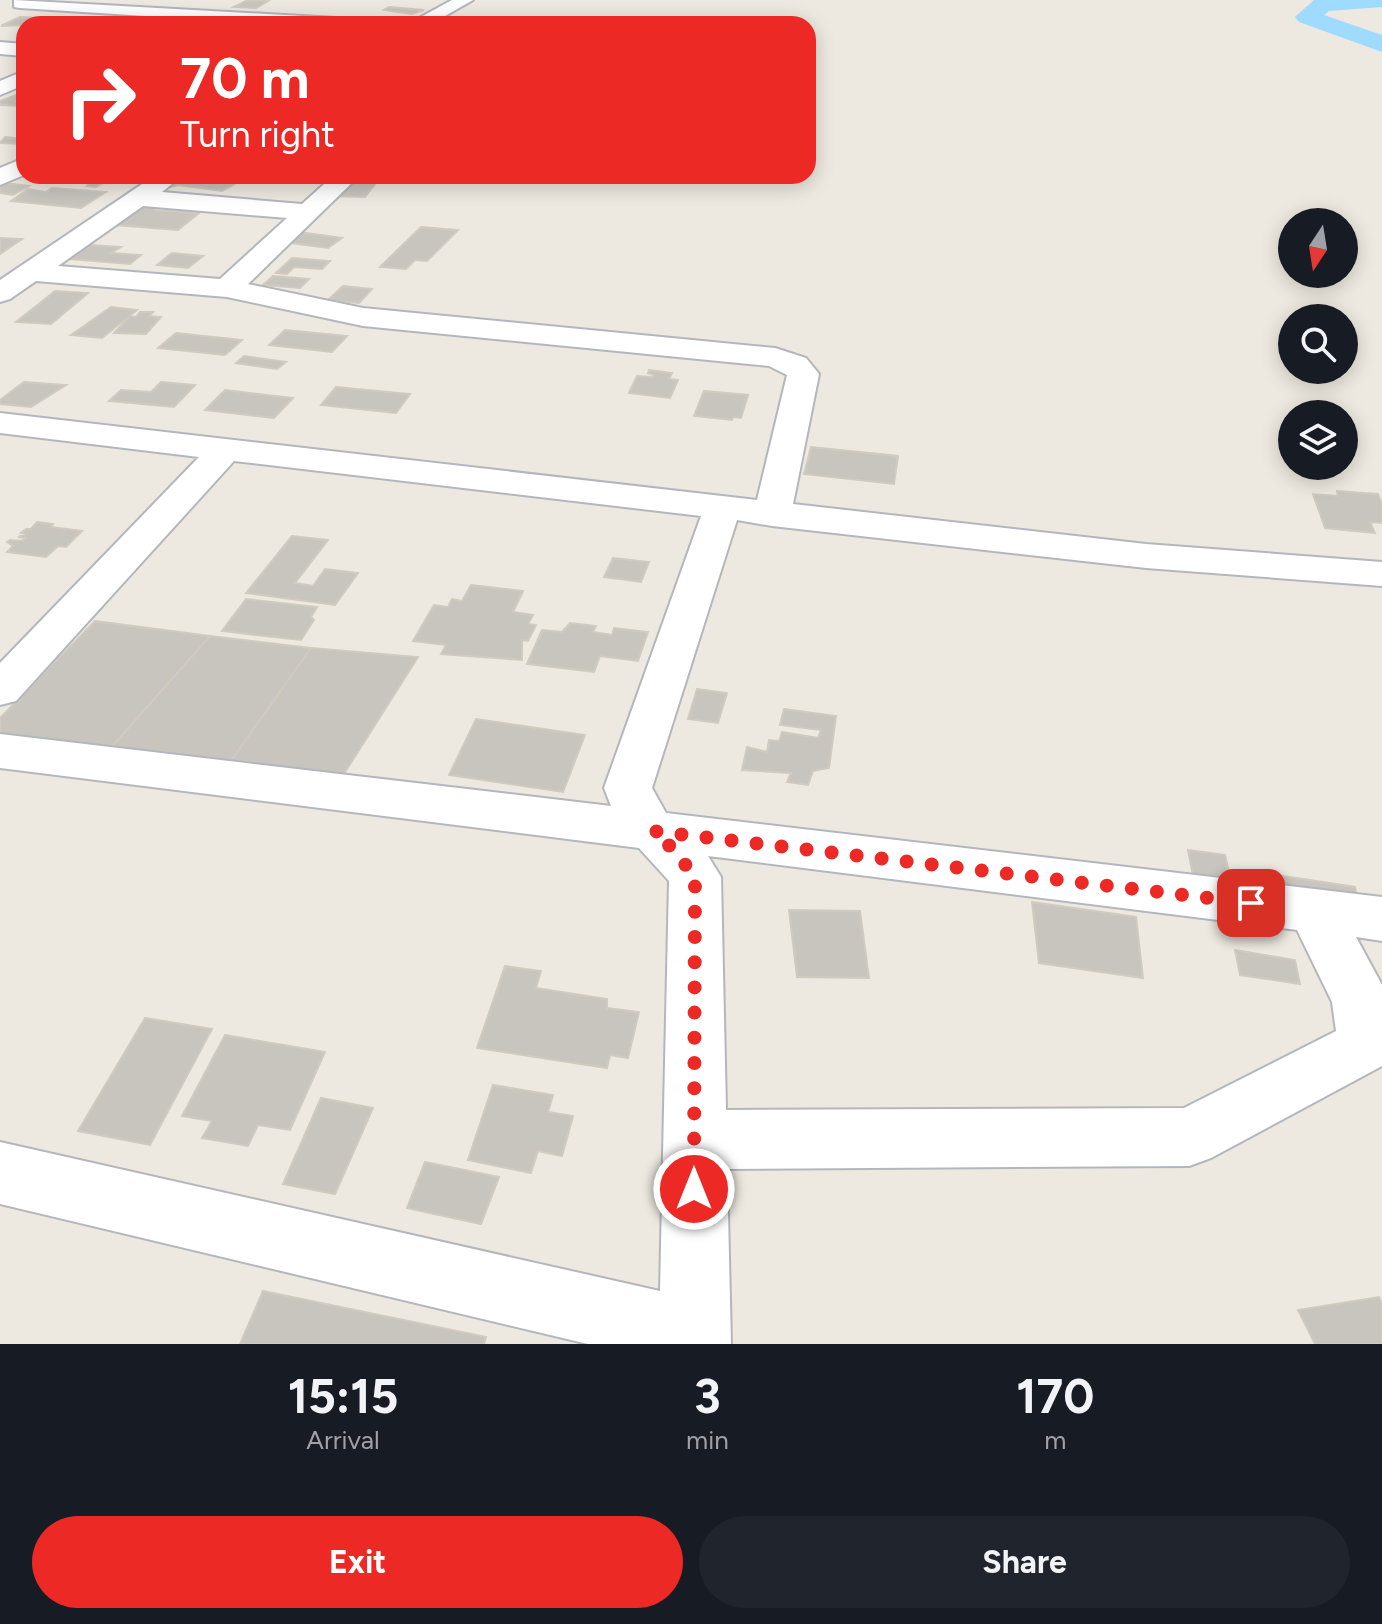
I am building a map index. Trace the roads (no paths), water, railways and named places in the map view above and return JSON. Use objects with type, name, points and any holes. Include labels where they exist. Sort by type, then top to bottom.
[{"type":"street","points":[[172,12],[195,0]]},
{"type":"street","points":[[433,16],[465,0]]},
{"type":"street","points":[[0,11],[24,1],[233,16]]},
{"type":"street","points":[[0,293],[159,184]]},
{"type":"street","points":[[227,288],[338,184]]},
{"type":"street","points":[[139,198],[306,212]]},
{"type":"street","points":[[0,1173],[695,1339],[695,877],[673,849],[641,819],[628,788],[803,374],[795,365],[775,357],[363,317],[227,288],[30,272]]},
{"type":"street","points":[[0,423],[1146,556],[1382,574]]},
{"type":"street","points":[[0,690],[225,450]]},
{"type":"street","points":[[0,751],[1382,919]]},
{"type":"street","points":[[694,1140],[1189,1137],[1367,1044],[1361,1001],[1314,911]]},
{"type":"waterway","points":[[1382,0],[1323,4],[1307,17],[1382,44]]}]
